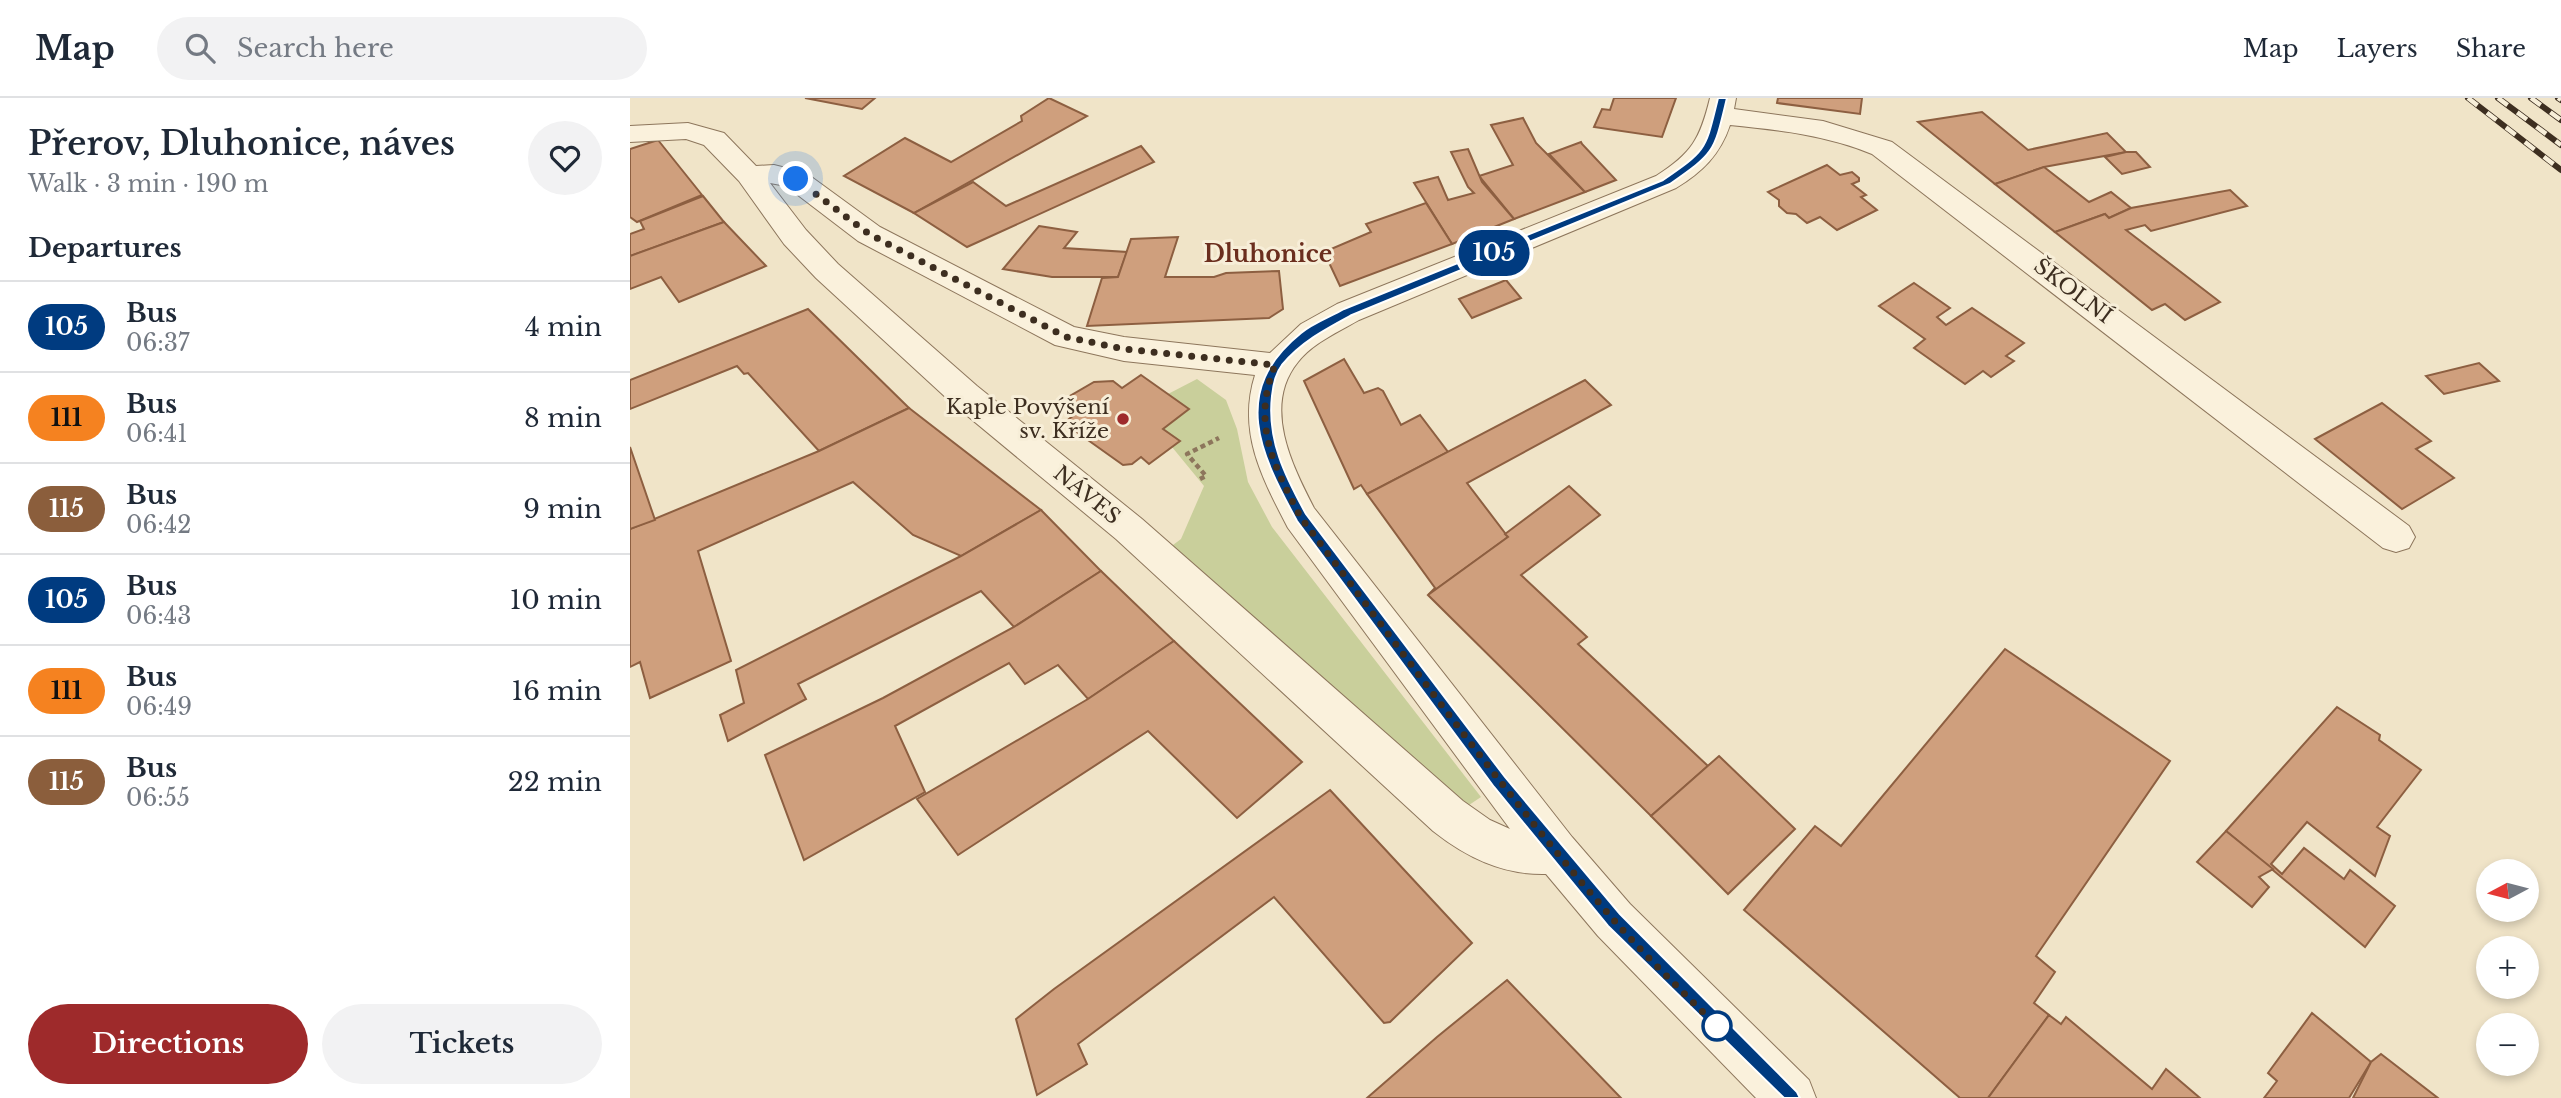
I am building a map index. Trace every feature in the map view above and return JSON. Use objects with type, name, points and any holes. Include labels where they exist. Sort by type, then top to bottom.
[{"type":"street","points":[[1721,107],[1712,143],[1702,157],[1666,182],[1324,323],[1289,349],[1275,365],[1264,401],[1269,448],[1281,480],[1301,518],[1500,782],[1614,920],[1791,1098]]},
{"type":"street","name":"ŠKOLNÍ","points":[[1721,107],[1845,133],[1882,148],[2396,537]]},
{"type":"street","name":"NÁVES","points":[[630,134],[670,130],[702,134],[714,139],[749,175],[795,237],[827,271],[965,395],[1129,529],[1448,816],[1473,836],[1501,850],[1527,854],[1556,852]]},
{"type":"street","points":[[749,175],[774,174],[796,179],[869,234],[1066,337],[1124,349],[1275,365]]},
{"type":"path","points":[[1187,454],[1206,476],[1200,480]]},
{"type":"green space","points":[[1197,379],[1226,400],[1237,429],[1248,482],[1272,527],[1481,797],[1463,809],[1169,548],[1181,539],[1204,486],[1172,447],[1179,441],[1163,429],[1189,409],[1168,394]]},
{"type":"building","points":[[805,98],[875,98],[862,109]]},
{"type":"building","points":[[1049,98],[1087,116],[914,213],[844,176],[905,138],[951,162],[1022,121],[1021,116]]},
{"type":"building","points":[[1614,98],[1676,98],[1662,137],[1594,127],[1602,109],[1610,110]]},
{"type":"building","points":[[1778,98],[1862,98],[1860,114],[1777,103]]},
{"type":"building","points":[[1982,112],[2028,150],[2107,133],[2126,152],[2044,167],[1995,184],[1918,122]]},
{"type":"building","points":[[1523,118],[1536,143],[1585,192],[1514,219],[1479,176],[1513,165],[1491,125]]},
{"type":"building","points":[[658,140],[702,195],[637,222],[630,217],[630,149]]},
{"type":"building","points":[[1581,142],[1616,180],[1585,192],[1549,154]]},
{"type":"building","points":[[1141,146],[1154,162],[967,247],[914,213],[973,182],[1006,206]]},
{"type":"building","points":[[1468,149],[1482,182],[1514,219],[1452,244],[1414,183],[1438,177],[1448,200],[1474,193],[1468,187],[1451,152]]},
{"type":"building","points":[[2136,152],[2150,167],[2122,174],[2105,157]]},
{"type":"building","points":[[1827,165],[1840,175],[1852,172],[1859,178],[1859,181],[1852,184],[1866,195],[1861,197],[1877,210],[1837,230],[1820,217],[1807,223],[1796,214],[1787,213],[1779,206],[1779,200],[1768,192]]},
{"type":"building","points":[[2044,167],[2089,202],[2111,192],[2131,208],[2109,218],[2105,214],[2055,232],[1995,184]]},
{"type":"building","points":[[2230,190],[2247,206],[2151,231],[2145,225],[2126,230],[2220,302],[2185,320],[2165,304],[2152,310],[2055,232],[2105,214],[2109,218],[2131,208]]},
{"type":"building","points":[[703,196],[724,222],[630,256],[630,234],[644,229],[640,221]]},
{"type":"building","points":[[1426,203],[1452,244],[1340,286],[1324,252],[1371,232],[1366,224]]},
{"type":"building","points":[[724,222],[766,266],[679,302],[661,277],[630,289],[630,256]]},
{"type":"building","points":[[1039,226],[1077,232],[1064,248],[1127,252],[1118,277],[1052,277],[1003,269]]},
{"type":"building","points":[[1178,237],[1165,277],[1214,277],[1226,273],[1279,271],[1283,309],[1269,318],[1087,326],[1102,278],[1118,277],[1131,239]]},
{"type":"building","points":[[1506,280],[1521,298],[1472,318],[1459,299]]},
{"type":"building","points":[[1914,283],[1950,308],[1937,317],[1946,325],[1972,308],[2024,343],[2006,356],[2014,361],[1991,377],[1983,371],[1965,384],[1914,348],[1925,339],[1879,306]]},
{"type":"building","points":[[808,309],[909,408],[819,451],[748,373],[744,374],[737,366],[630,409],[630,380]]},
{"type":"building","points":[[1344,359],[1364,393],[1378,388],[1383,391],[1401,425],[1420,415],[1448,452],[1367,494],[1361,485],[1354,489],[1304,381]]},
{"type":"building","points":[[2479,363],[2499,381],[2444,394],[2426,376]]},
{"type":"building","name":"Kaple Povýšení sv. Kříže","points":[[1141,375],[1189,409],[1163,429],[1180,441],[1149,464],[1141,457],[1132,464],[1123,465],[1064,423],[1074,415],[1067,410],[1070,396],[1094,382],[1113,381],[1122,388]]},
{"type":"building","points":[[1585,380],[1611,405],[1467,483],[1508,537],[1428,595],[1435,588],[1367,494]]},
{"type":"building","points":[[2382,403],[2431,441],[2416,449],[2454,478],[2402,509],[2315,439]]},
{"type":"building","points":[[909,408],[1041,510],[961,556],[913,535],[853,482],[698,551],[731,661],[650,698],[640,662],[630,667],[630,529],[819,451]]},
{"type":"building","points":[[630,447],[655,520],[630,529]]},
{"type":"building","points":[[1569,486],[1600,515],[1521,575],[1587,637],[1578,644],[1708,766],[1651,816],[1428,595],[1508,537],[1505,534]]},
{"type":"building","points":[[1041,510],[1101,571],[1014,627],[981,591],[798,684],[806,699],[728,741],[720,715],[744,703],[736,670],[961,556]]},
{"type":"building","points":[[1101,571],[1174,641],[1088,699],[1058,665],[1025,684],[1009,663],[895,726],[925,792],[804,860],[765,755],[883,698],[1014,627]]},
{"type":"building","points":[[1174,641],[1302,762],[1237,818],[1148,731],[958,855],[917,799],[1088,699]]},
{"type":"building","points":[[2005,649],[2170,761],[2036,956],[2055,972],[2034,1003],[2049,1015],[1988,1098],[1960,1098],[1744,910],[1815,826],[1841,846]]},
{"type":"building","points":[[2337,707],[2380,735],[2379,740],[2421,770],[2377,827],[2390,836],[2375,876],[2307,822],[2271,864],[2282,874],[2304,848],[2344,879],[2350,870],[2395,906],[2365,947],[2226,831]]},
{"type":"building","points":[[1719,756],[1795,829],[1728,894],[1651,816]]},
{"type":"building","points":[[1330,790],[1472,943],[1390,1022],[1384,1023],[1274,897],[1078,1044],[1087,1064],[1037,1095],[1016,1019]]},
{"type":"building","points":[[2226,831],[2273,869],[2259,877],[2269,887],[2252,907],[2197,862]]},
{"type":"building","points":[[1507,980],[1621,1098],[1367,1098],[1437,1037]]},
{"type":"building","points":[[2312,1013],[2371,1062],[2349,1098],[2264,1098],[2277,1081],[2268,1073]]},
{"type":"building","points":[[2049,1015],[2061,1024],[2066,1017],[2152,1089],[2166,1069],[2200,1098],[1988,1098]]},
{"type":"building","points":[[2381,1054],[2438,1098],[2353,1098],[2371,1062]]},
{"type":"railway","points":[[2468,98],[2561,170]]},
{"type":"railway","points":[[2498,98],[2561,145]]},
{"type":"railway","points":[[2531,98],[2561,120]]},
{"type":"bus line","name":"105","points":[[1723,98],[1712,143],[1702,157],[1666,182],[1348,312],[1307,334],[1275,365],[1267,383],[1264,416],[1269,448],[1281,480],[1301,518],[1500,782],[1614,920],[1791,1098]]},
{"type":"place","name":"Kaple Povýšení sv. Kříže","points":[[1123,419]]},
{"type":"district","name":"Dluhonice","points":[[1268,254]]},
{"type":"route","points":[[796,179],[869,234],[1066,337],[1089,344],[1124,349],[1275,365],[1267,383],[1264,421],[1269,448],[1281,480],[1301,518],[1556,852],[1614,920],[1723,1032],[1717,1026]]}]
